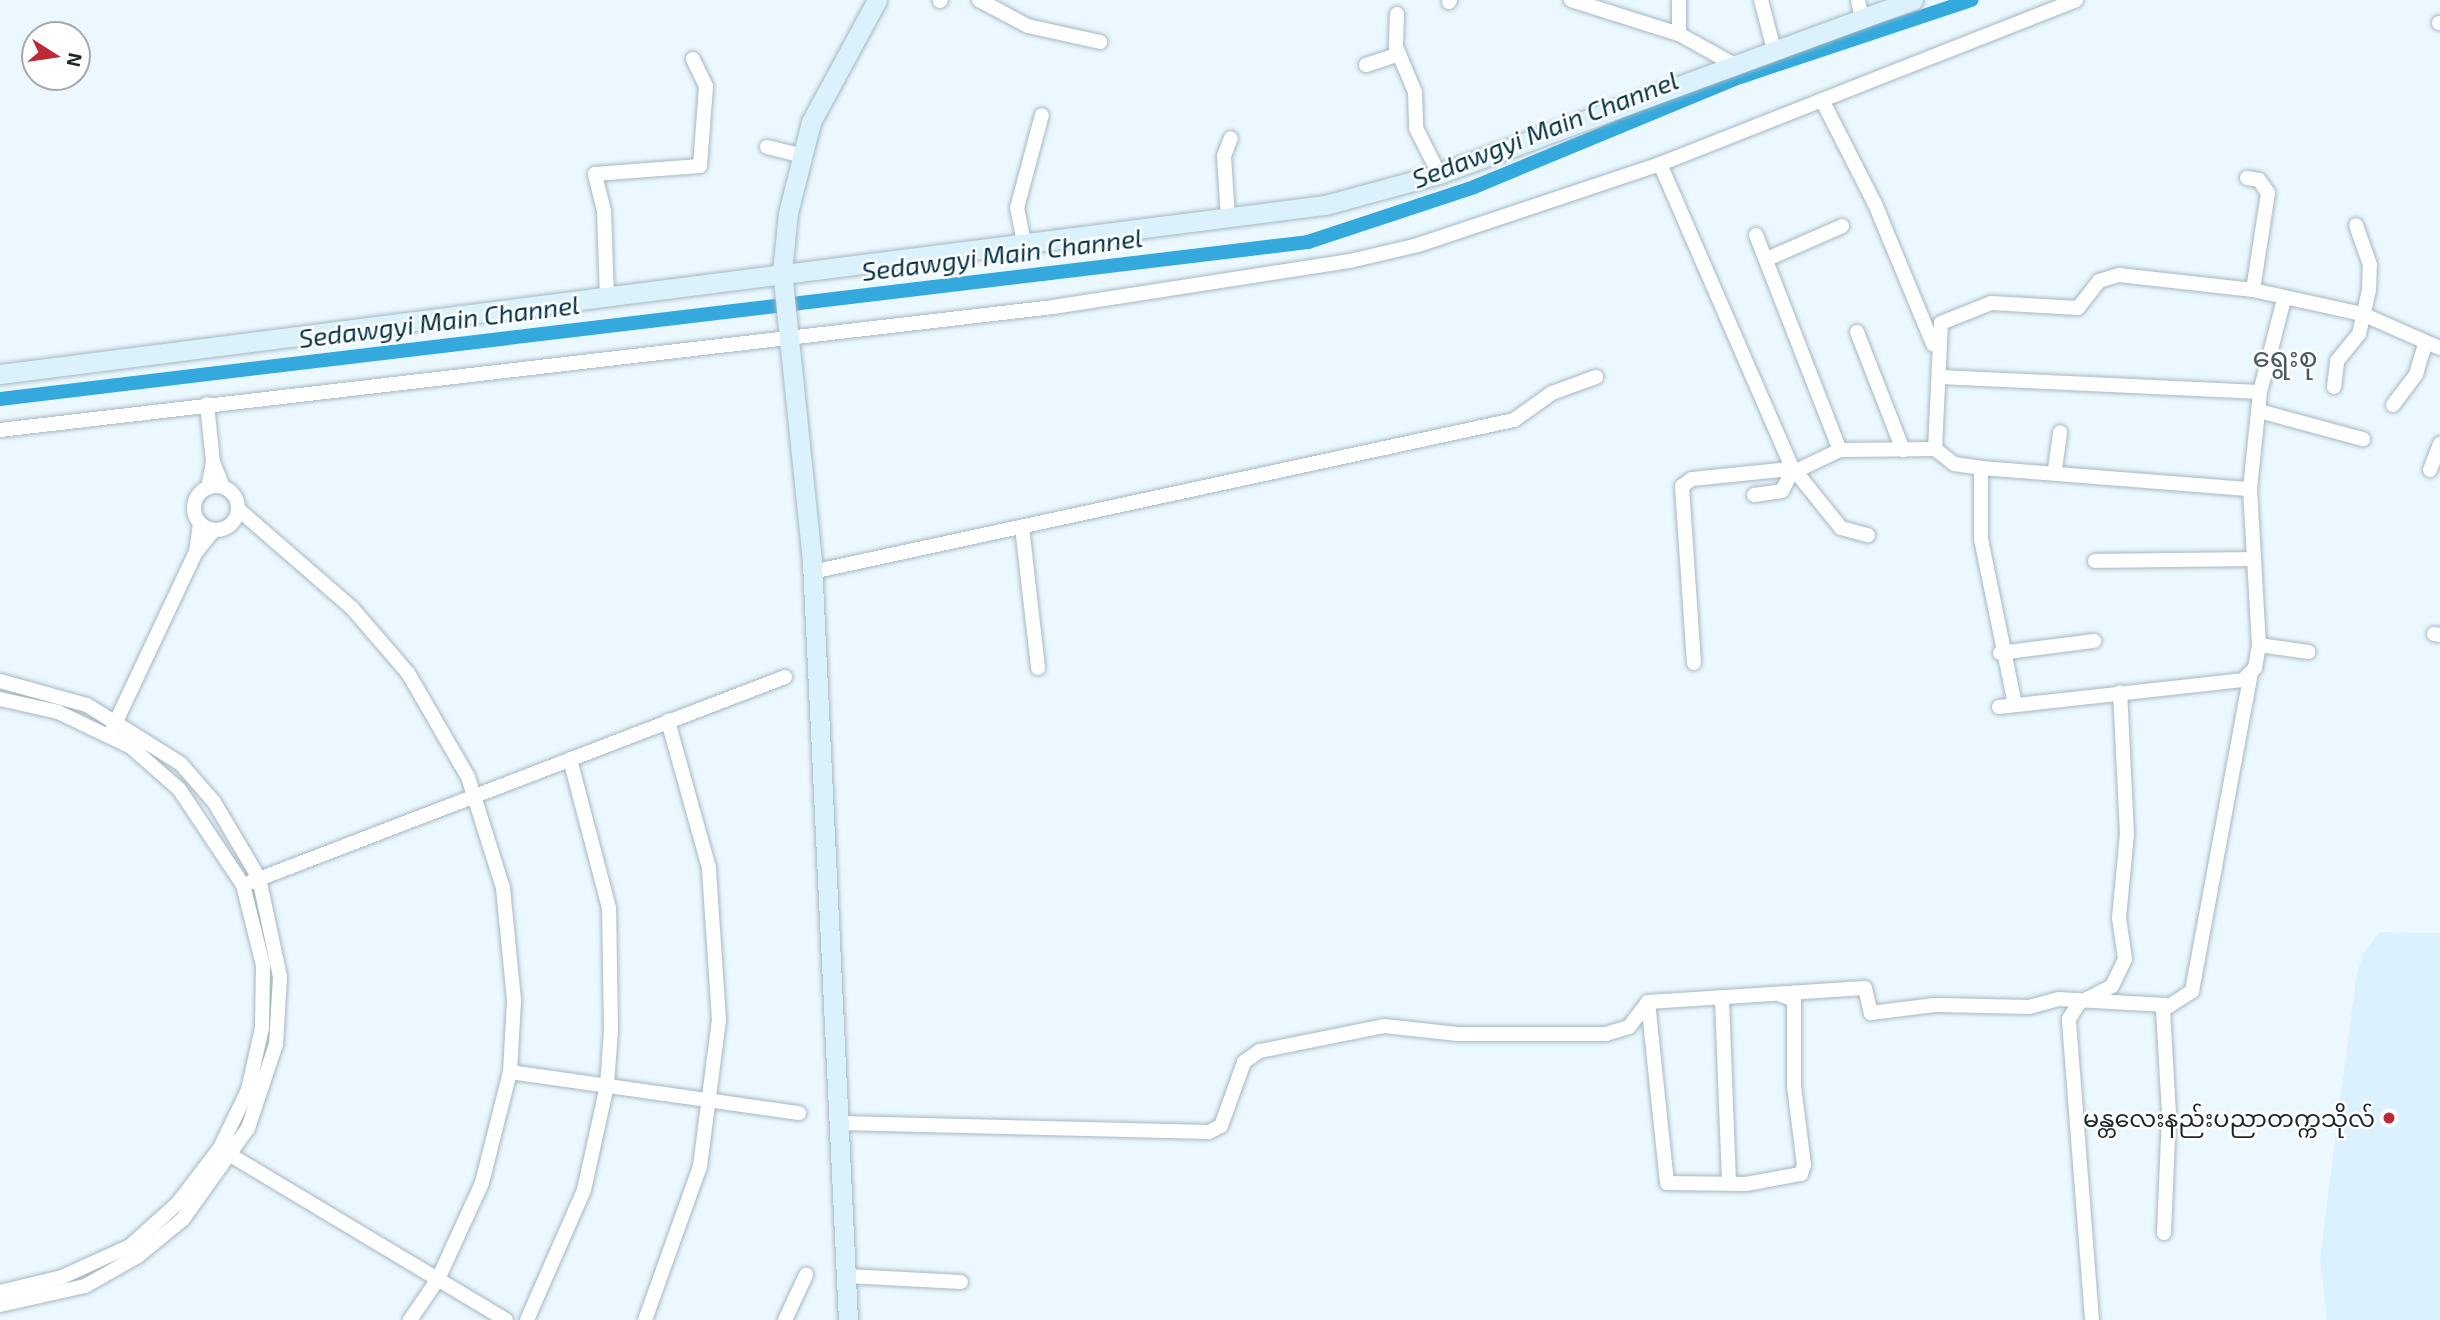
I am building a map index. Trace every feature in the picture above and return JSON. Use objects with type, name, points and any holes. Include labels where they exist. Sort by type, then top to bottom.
[{"type":"street","points":[[848,1320],[841,1123],[812,572],[793,330],[785,281],[803,156],[822,97],[877,0]]},
{"type":"street","points":[[979,0],[1028,26],[1100,42]]},
{"type":"street","points":[[1571,0],[1679,34],[1735,65]]},
{"type":"street","points":[[1679,0],[1679,34]]},
{"type":"street","points":[[1761,0],[1774,50]]},
{"type":"street","points":[[0,374],[607,297],[785,281],[1024,243],[1325,205],[1439,174],[1774,50],[1860,9],[1913,0]]},
{"type":"street","points":[[0,429],[793,330],[1054,307],[1350,261],[1418,245],[1660,164],[2076,0]]},
{"type":"street","points":[[1397,14],[1399,54],[1415,92],[1418,134],[1439,174]]},
{"type":"street","points":[[1366,65],[1399,54]]},
{"type":"street","points":[[607,297],[604,211],[594,174],[700,166],[706,86],[693,58]]},
{"type":"street","points":[[1822,100],[1875,204],[1935,350],[1940,377],[1935,449]]},
{"type":"street","points":[[1024,243],[1017,208],[1042,115]]},
{"type":"street","points":[[1228,218],[1224,156],[1231,138]]},
{"type":"street","points":[[767,147],[803,156]]},
{"type":"street","points":[[1660,164],[1793,471],[1841,528],[1868,535]]},
{"type":"street","points":[[2247,178],[2259,180],[2268,193],[2253,290]]},
{"type":"street","points":[[2333,387],[2337,361],[2359,334],[2370,265],[2356,225]]},
{"type":"street","points":[[1767,259],[1842,226]]},
{"type":"street","points":[[1756,235],[1840,450]]},
{"type":"street","points":[[1935,350],[1937,329],[1954,314],[1991,303],[2078,308],[2099,281],[2119,275],[2253,290],[2284,299],[2362,314],[2425,345],[2440,348]]},
{"type":"street","points":[[1648,1002],[1781,995],[1793,989],[1865,988],[1871,1013],[2078,1003],[2166,1004],[2192,991],[2251,673],[2259,645],[2250,559],[2250,489],[2260,392],[2284,299]]},
{"type":"street","points":[[1857,332],[1903,450]]},
{"type":"street","points":[[2393,405],[2416,374],[2425,345]]},
{"type":"street","points":[[812,572],[1514,420],[1552,393],[1596,377]]},
{"type":"street","points":[[1940,377],[2260,392]]},
{"type":"street","points":[[207,404],[213,462],[223,488],[238,509],[257,531],[304,565],[379,637],[427,701],[475,798],[503,888],[511,943],[510,1072],[482,1183],[438,1279],[410,1320]]},
{"type":"street","points":[[2259,411],[2363,439]]},
{"type":"street","points":[[2055,469],[2060,432]]},
{"type":"street","points":[[2430,470],[2440,444]]},
{"type":"street","points":[[1694,663],[1682,486],[1692,478],[1793,471],[1840,450],[1935,449],[1954,464],[1981,468],[2055,469],[2101,480],[2250,489]]},
{"type":"street","points":[[196,552],[200,524],[194,506],[208,488],[213,462]]},
{"type":"street","points":[[1981,468],[1981,539],[1995,594],[2000,653],[2015,705]]},
{"type":"street","points":[[1754,495],[1782,491],[1793,471]]},
{"type":"street","points":[[208,488],[223,488]]},
{"type":"street","points":[[229,526],[238,509]]},
{"type":"street","points":[[200,524],[214,530]]},
{"type":"street","points":[[110,737],[196,552],[214,530],[229,526],[257,531]]},
{"type":"street","points":[[1022,527],[1038,668]]},
{"type":"street","points":[[2095,561],[2250,559]]},
{"type":"street","points":[[2000,653],[2094,641]]},
{"type":"street","points":[[2259,645],[2309,652]]},
{"type":"street","points":[[1999,707],[2243,680],[2251,673]]},
{"type":"street","points":[[243,885],[785,677]]},
{"type":"street","points":[[0,681],[46,690],[117,720],[181,764],[214,802],[259,878],[280,978],[276,1044],[248,1128],[178,1203],[130,1246],[62,1277],[0,1292]]},
{"type":"street","points":[[2092,1320],[2067,1059],[2069,1019],[2078,1003],[2112,986],[2125,959],[2119,919],[2127,834],[2120,692]]},
{"type":"street","points":[[0,699],[58,712],[110,737],[179,789],[243,885],[263,965],[262,1028],[248,1090],[226,1152],[183,1219],[138,1256],[85,1286],[0,1304]]},
{"type":"street","points":[[645,1320],[700,1166],[719,1020],[709,868],[668,721]]},
{"type":"street","points":[[527,1320],[584,1189],[607,1085],[611,1031],[609,908],[570,759]]},
{"type":"street","points":[[1648,1002],[1667,1183],[1771,1182],[1803,1170],[1794,1000],[1781,995]]},
{"type":"street","points":[[1722,1000],[1729,1184]]},
{"type":"street","points":[[841,1123],[1209,1132],[1221,1126],[1244,1062],[1260,1051],[1384,1026],[1458,1034],[1606,1034],[1629,1027],[1648,1002]]},
{"type":"street","points":[[2164,1233],[2166,1004]]},
{"type":"street","points":[[510,1072],[799,1113]]},
{"type":"street","points":[[226,1152],[506,1320]]},
{"type":"street","points":[[785,1320],[806,1275]]},
{"type":"street","points":[[847,1276],[961,1282]]},
{"type":"shaded area","name":"မန္တလေးနည်းပညာတက္ကသိုလ်","points":[[2380,932],[2440,933],[2440,1320],[2327,1320],[2320,1258],[2356,978],[2363,953]]},
{"type":"waterway","name":"Sedawgyi Main Channel","points":[[0,399],[1308,242],[1474,187],[1740,77],[1972,0]]},
{"type":"place","name":"မန္တလေးနည်းပညာတက္ကသိုလ်","points":[[2389,1118]]},
{"type":"district","name":"ရွေးစု","points":[[2285,356]]}]
